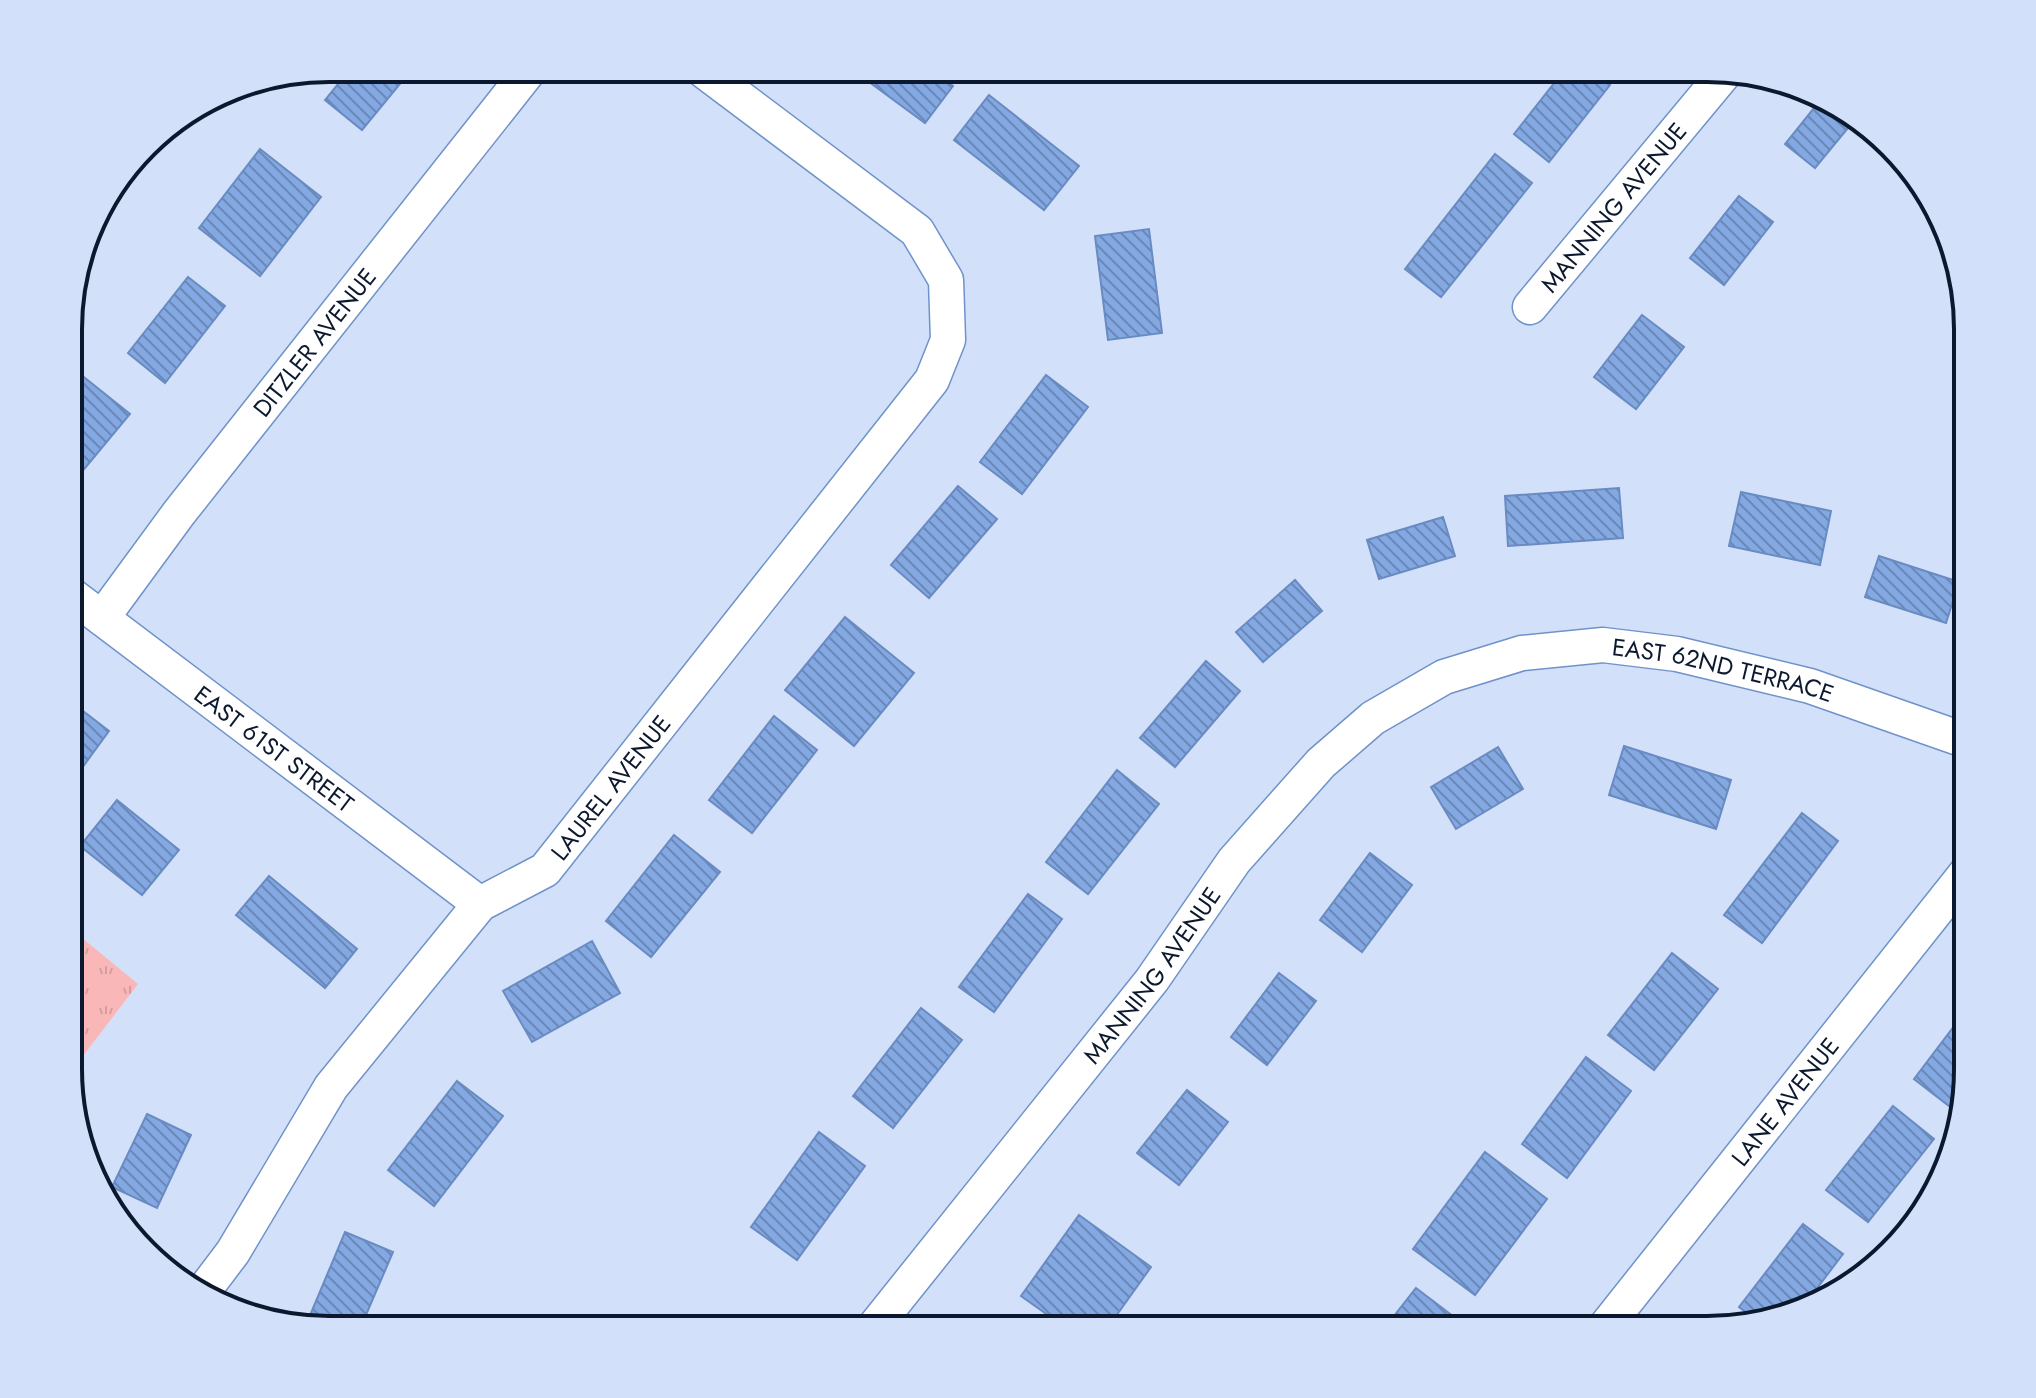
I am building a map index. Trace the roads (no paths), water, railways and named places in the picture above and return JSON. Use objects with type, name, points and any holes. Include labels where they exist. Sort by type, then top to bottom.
[{"type":"street","name":"DITZLER AVENUE","points":[[102,618],[179,513],[520,82]]},
{"type":"street","name":"LAUREL AVENUE","points":[[209,1284],[233,1252],[331,1087],[480,904],[545,870],[932,380],[948,340],[946,280],[917,231],[719,82]]},
{"type":"street","name":"MANNING AVENUE","points":[[1530,307],[1717,83]]},
{"type":"street","name":"EAST 61ST STREET","points":[[82,603],[480,904]]},
{"type":"street","name":"EAST 62ND TERRACE","points":[[1471,669],[1522,653],[1603,645],[1677,654],[1810,686],[1953,736]]},
{"type":"street","name":"MANNING AVENUE","points":[[884,1316],[1152,980],[1234,861],[1311,773],[1373,718],[1444,677],[1471,669]]},
{"type":"street","name":"LANE AVENUE","points":[[1615,1315],[1953,890]]}]
